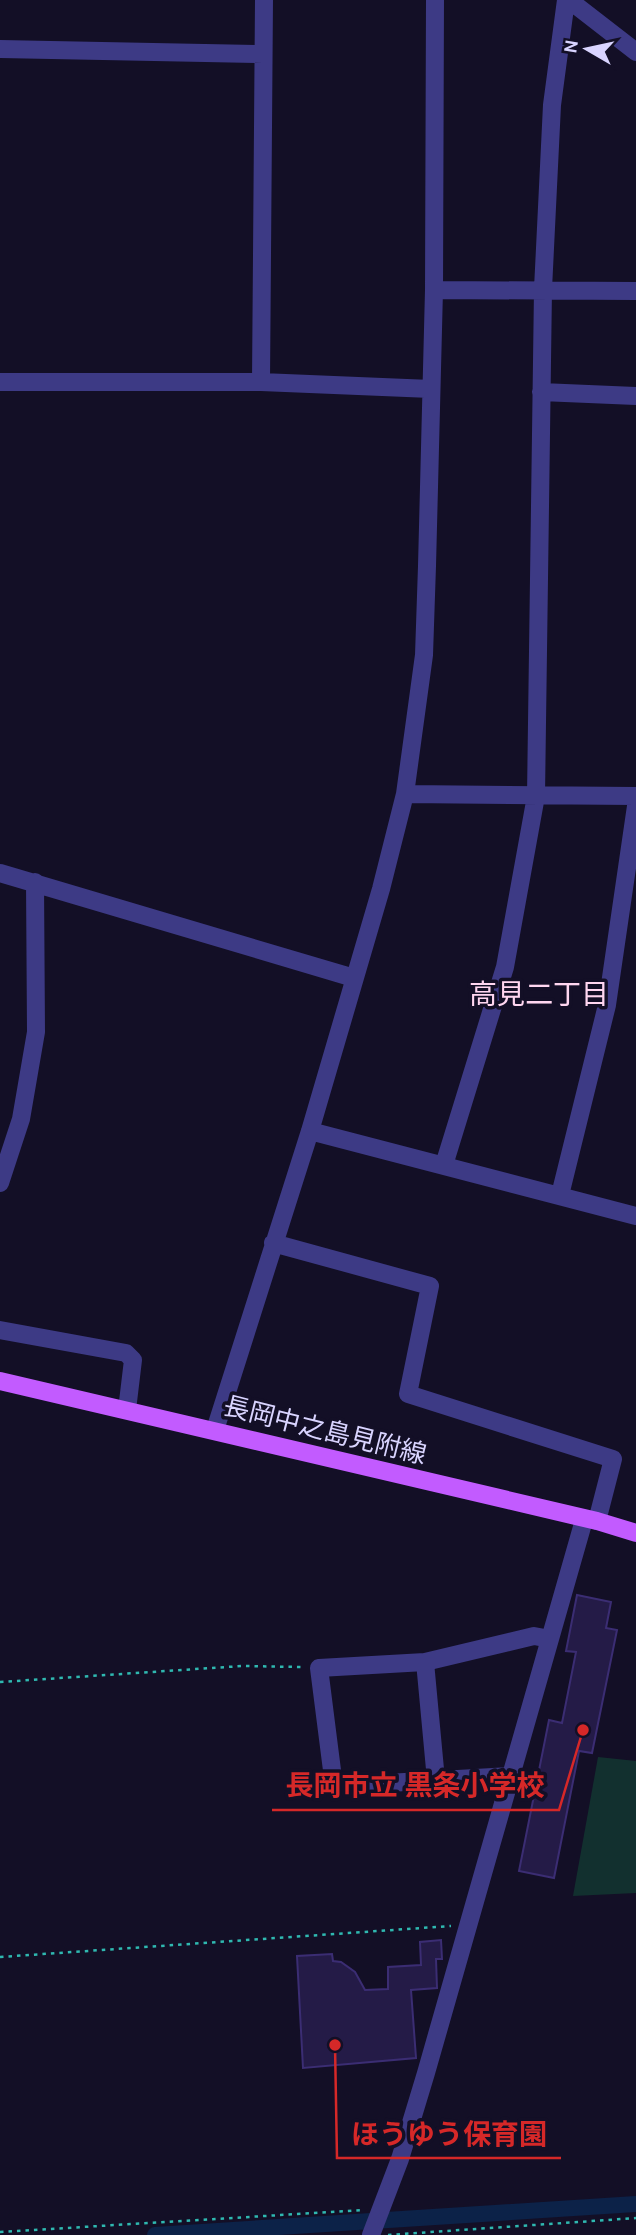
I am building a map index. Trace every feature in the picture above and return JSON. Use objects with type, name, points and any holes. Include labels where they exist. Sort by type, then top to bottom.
[{"type":"main road","name":"長岡中之島見附線","points":[[0,1381],[215,1430],[636,1533]]},
{"type":"street","points":[[261,382],[264,0]]},
{"type":"street","points":[[215,1430],[310,1131],[405,794],[424,654],[434,290],[435,0]]},
{"type":"street","points":[[444,1165],[505,967],[536,796],[543,289],[552,105],[568,0],[636,52]]},
{"type":"street","points":[[0,49],[262,54]]},
{"type":"street","points":[[434,290],[636,291]]},
{"type":"street","points":[[0,382],[261,382],[431,389]]},
{"type":"street","points":[[541,392],[636,396]]},
{"type":"street","points":[[405,794],[636,796]]},
{"type":"street","points":[[560,1195],[607,1005],[636,806]]},
{"type":"street","points":[[0,873],[354,978]]},
{"type":"street","points":[[0,1182],[21,1119],[36,1032],[34,882]]},
{"type":"street","points":[[310,1131],[636,1216]]},
{"type":"street","points":[[273,1243],[430,1286],[408,1394],[613,1459],[550,1639],[400,2159],[371,2235]]},
{"type":"street","points":[[0,1330],[126,1353],[133,1360],[127,1410]]},
{"type":"street","points":[[512,1776],[334,1786],[319,1668],[425,1662],[534,1636],[550,1639]]},
{"type":"street","points":[[425,1662],[436,1780]]},
{"type":"path","points":[[0,1682],[242,1666],[319,1668]]},
{"type":"path","points":[[0,1958],[469,1924]]},
{"type":"path","points":[[0,2232],[382,2208]]},
{"type":"path","points":[[384,2235],[636,2218]]},
{"type":"path","points":[[484,2228],[485,2235]]},
{"type":"green space","points":[[598,1757],[636,1761],[636,1893],[573,1896]]},
{"type":"building","points":[[577,1595],[611,1602],[606,1628],[617,1630],[592,1753],[579,1751],[554,1878],[519,1871],[549,1720],[562,1723],[576,1652],[566,1651]]},
{"type":"building","points":[[441,1940],[442,1959],[436,1959],[437,1988],[411,1990],[416,2058],[303,2068],[297,1956],[332,1954],[333,1961],[341,1962],[355,1972],[365,1990],[388,1989],[388,1967],[421,1965],[420,1942]]},
{"type":"waterway","points":[[155,2235],[636,2204]]},
{"type":"place","name":"長岡市立 黒条小学校","points":[[583,1730]]},
{"type":"place","name":"ほうゆう保育園","points":[[335,2045]]},
{"type":"district","name":"高見二丁目","points":[[539,994]]}]
